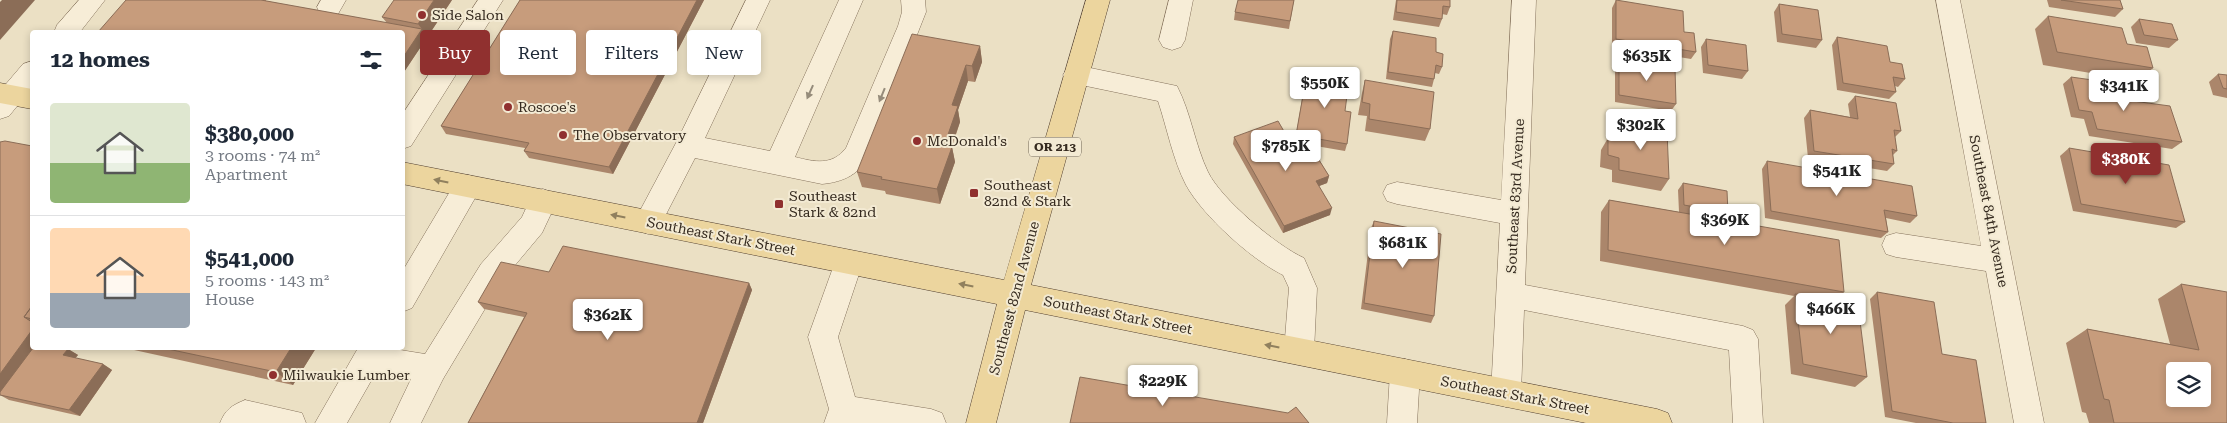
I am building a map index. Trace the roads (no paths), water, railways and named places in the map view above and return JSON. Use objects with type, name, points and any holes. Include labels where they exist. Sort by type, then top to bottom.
[{"type":"main road","name":"Southeast 82nd Avenue","points":[[981,423],[1014,295],[1098,0]]},
{"type":"main road","name":"Southeast Stark Street","points":[[405,174],[1657,423]]},
{"type":"street","points":[[68,30],[93,0]]},
{"type":"street","points":[[405,133],[491,0]]},
{"type":"street","points":[[648,222],[688,146],[758,0]]},
{"type":"street","points":[[778,164],[852,0]]},
{"type":"street","points":[[688,146],[819,173],[839,171],[850,166],[858,154],[910,26],[914,12],[914,0]]},
{"type":"street","points":[[1172,40],[1180,0]]},
{"type":"street","name":"Southeast 83rd Avenue","points":[[1506,393],[1524,0]]},
{"type":"street","name":"Southeast 84th Avenue","points":[[1948,0],[2029,423]]},
{"type":"street","points":[[11,99],[30,74]]},
{"type":"street","points":[[1076,74],[1168,93],[1197,179],[1219,206],[1253,240],[1277,259],[1294,267],[1303,288],[1300,351]]},
{"type":"street","points":[[405,293],[468,186]]},
{"type":"street","points":[[1397,193],[1514,214]]},
{"type":"street","points":[[405,423],[432,369],[492,272],[532,226],[543,201]]},
{"type":"street","points":[[1896,245],[1998,261]]},
{"type":"street","points":[[849,262],[823,337],[842,416],[931,423]]},
{"type":"street","points":[[1511,295],[1742,339],[1748,423]]},
{"type":"street","points":[[330,423],[370,353],[432,369]]},
{"type":"street","points":[[1402,423],[1405,373]]},
{"type":"street","points":[[235,423],[245,414],[292,423]]},
{"type":"place","name":"Side Salon","points":[[422,15]]},
{"type":"place","name":"Roscoe's","points":[[508,107]]},
{"type":"place","name":"The Observatory","points":[[563,135]]},
{"type":"place","name":"McDonald's","points":[[917,141]]},
{"type":"place","name":"Southeast 82nd & Stark","points":[[974,193]]},
{"type":"place","name":"Southeast Stark & 82nd","points":[[779,204]]},
{"type":"place","name":"Milwaukie Lumber","points":[[273,375]]}]
